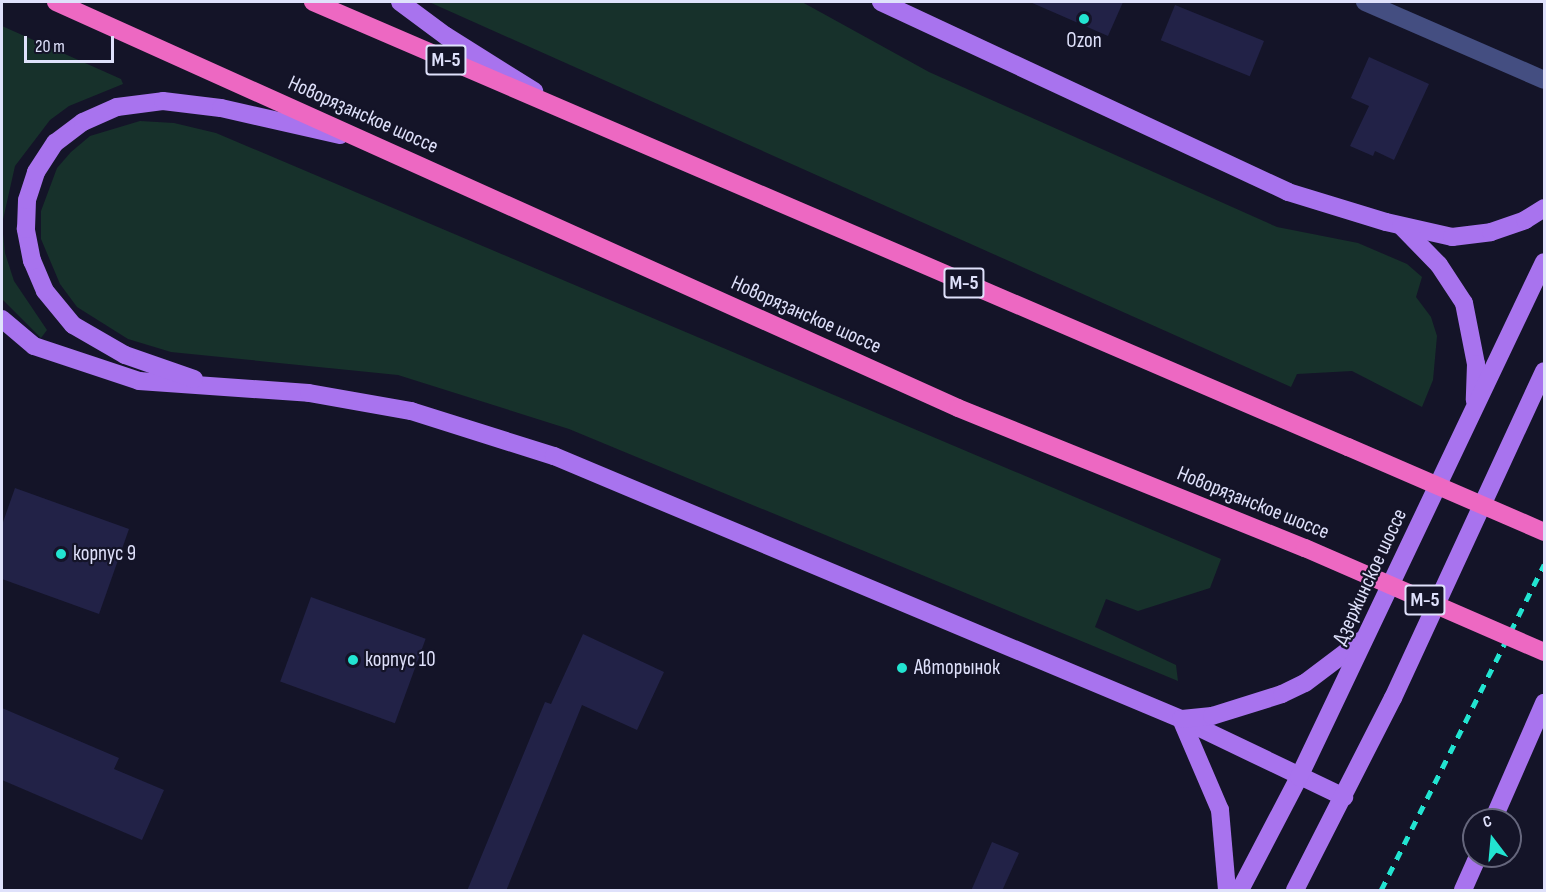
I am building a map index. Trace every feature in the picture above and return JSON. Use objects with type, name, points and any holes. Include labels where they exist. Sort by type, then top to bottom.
[{"type":"highway","name":"Новорязанское шоссе","points":[[56,2],[958,408],[1305,548],[1545,652]]},
{"type":"highway","name":"М-5","points":[[313,2],[579,119],[1545,532]]},
{"type":"main road","name":"М-5","points":[[399,2],[446,36],[579,119]]},
{"type":"main road","points":[[881,2],[1250,177],[1401,226],[1461,236],[1525,220],[1545,208]]},
{"type":"main road","name":"М-5","points":[[222,388],[125,355],[73,325],[45,291],[32,261],[27,200],[36,172],[55,143],[82,122],[117,107],[163,101],[221,108],[366,141]]},
{"type":"main road","points":[[1401,226],[1439,265],[1464,303],[1476,363],[1474,408]]},
{"type":"main road","name":"Дзержинское шоссе","points":[[1240,891],[1299,777],[1545,261]]},
{"type":"main road","name":"М-5","points":[[2,319],[34,346],[79,364],[139,381],[309,393],[411,411],[555,456],[1181,719],[1299,777]]},
{"type":"main road","points":[[1295,891],[1344,797],[1545,371]]},
{"type":"main road","name":"М-5","points":[[1181,719],[1212,716],[1282,694],[1320,673],[1366,638]]},
{"type":"main road","points":[[1498,808],[1545,703]]},
{"type":"main road","points":[[1181,719],[1220,810],[1227,891]]},
{"type":"main road","points":[[1299,777],[1344,797]]},
{"type":"main road","points":[[1463,891],[1473,868]]},
{"type":"street","points":[[1365,2],[1545,80]]},
{"type":"green space","points":[[429,2],[802,2],[929,72],[1277,227],[1358,243],[1407,264],[1422,277],[1416,297],[1431,317],[1437,336],[1433,380],[1422,407],[1352,371],[1297,374],[1291,387]]},
{"type":"green space","points":[[2,26],[121,79],[123,84],[69,106],[50,120],[15,166],[2,224]]},
{"type":"green space","points":[[140,121],[174,123],[216,133],[1221,559],[1210,588],[1138,611],[1106,599],[1095,627],[1176,665],[1178,681],[569,429],[398,375],[171,352],[128,339],[77,307],[60,284],[41,239],[41,211],[57,168],[71,152],[90,136]]},
{"type":"green space","points":[[2,224],[5,253],[14,281],[47,330],[41,338],[2,299]]},
{"type":"building","points":[[1030,2],[1123,2],[1108,36]]},
{"type":"building","points":[[1175,5],[1264,41],[1250,76],[1161,40]]},
{"type":"building","points":[[1369,57],[1429,84],[1394,160],[1375,151],[1373,156],[1350,146],[1369,106],[1351,98]]},
{"type":"building","name":"корпус 9","points":[[15,488],[129,529],[99,614],[2,579],[2,525]]},
{"type":"building","name":"корпус 10","points":[[311,597],[426,639],[395,723],[280,682]]},
{"type":"building","points":[[583,634],[664,672],[637,730],[582,705],[506,891],[467,891],[545,702],[551,704]]},
{"type":"building","points":[[2,708],[119,758],[114,769],[164,790],[142,840],[2,780]]},
{"type":"building","points":[[992,842],[1019,853],[1002,891],[971,891]]},
{"type":"railway","points":[[1381,890],[1544,564]]},
{"type":"place","name":"Ozon","points":[[1084,19]]},
{"type":"place","name":"корпус 9","points":[[61,554]]},
{"type":"place","name":"корпус 10","points":[[353,660]]},
{"type":"place","name":"Авторынок","points":[[902,668]]}]
